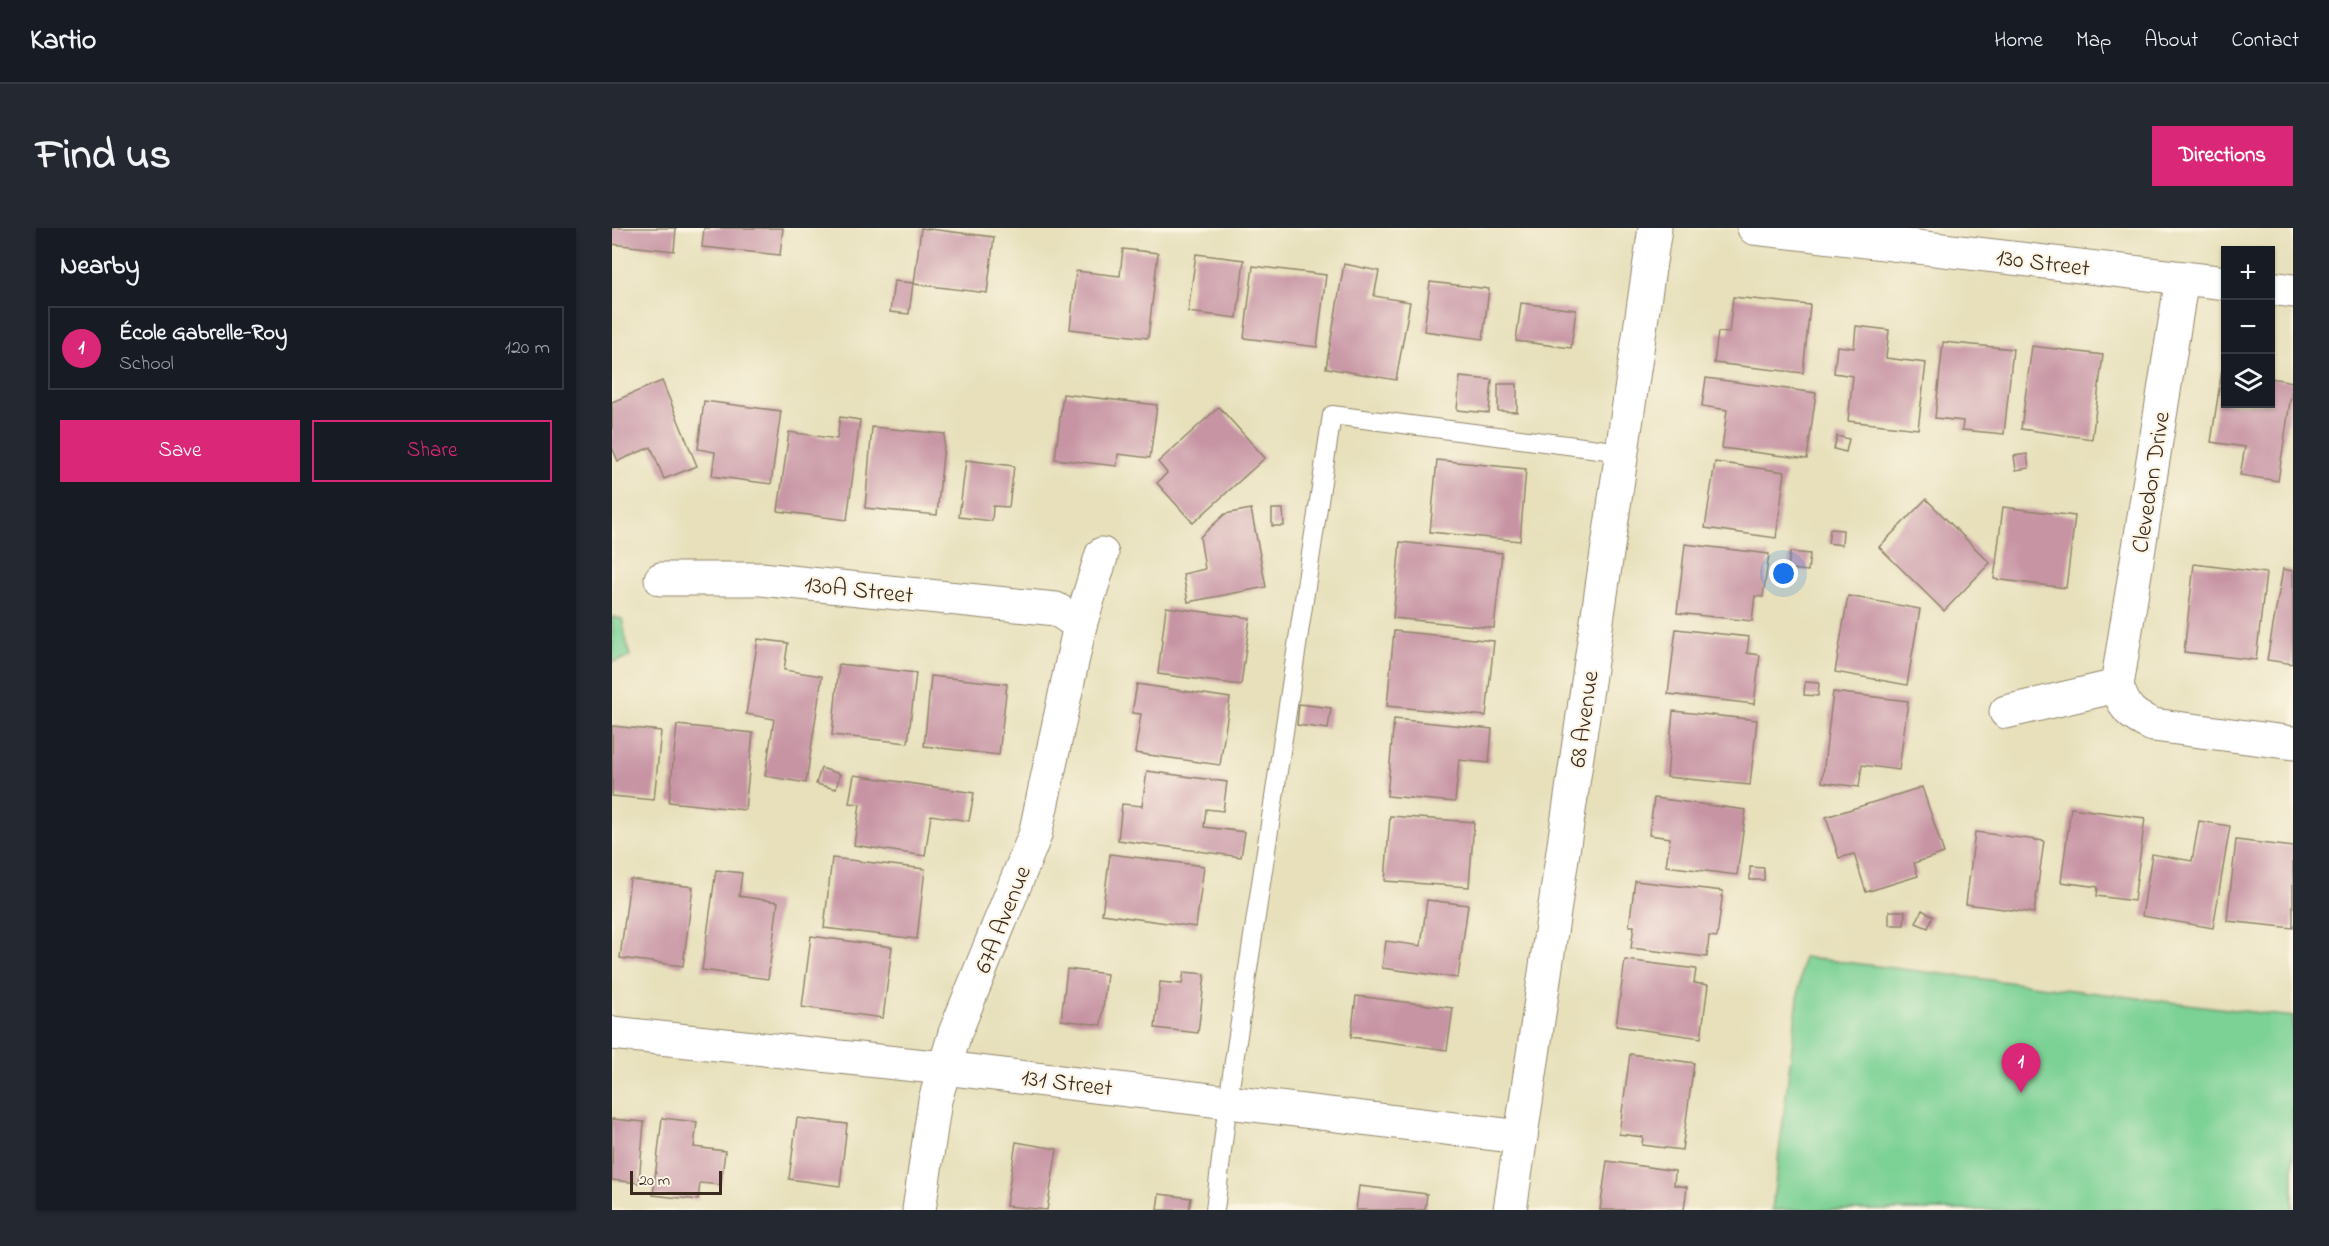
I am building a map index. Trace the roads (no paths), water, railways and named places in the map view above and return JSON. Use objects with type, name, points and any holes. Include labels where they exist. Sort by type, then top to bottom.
[{"type":"street","name":"68 Avenue","points":[[1510,1210],[1656,228]]},
{"type":"street","name":"130 Street","points":[[1754,228],[2221,282]]},
{"type":"street","name":"Clevedon Drive","points":[[2117,686],[2182,278]]},
{"type":"street","points":[[2275,289],[2293,291]]},
{"type":"street","name":"67A Avenue","points":[[919,1210],[935,1100],[944,1068],[1035,835],[1068,617],[1102,554]]},
{"type":"street","name":"130A Street","points":[[661,579],[761,579],[1068,617]]},
{"type":"street","points":[[2006,712],[2117,686],[2124,705],[2136,717],[2153,725],[2293,742]]},
{"type":"street","name":"131 Street","points":[[612,1033],[944,1068],[1521,1137]]},
{"type":"lane","points":[[1215,1210],[1228,1101],[1332,415],[1622,452]]},
{"type":"place","name":"École Gabrelle-Roy","points":[[2021,1093]]}]
